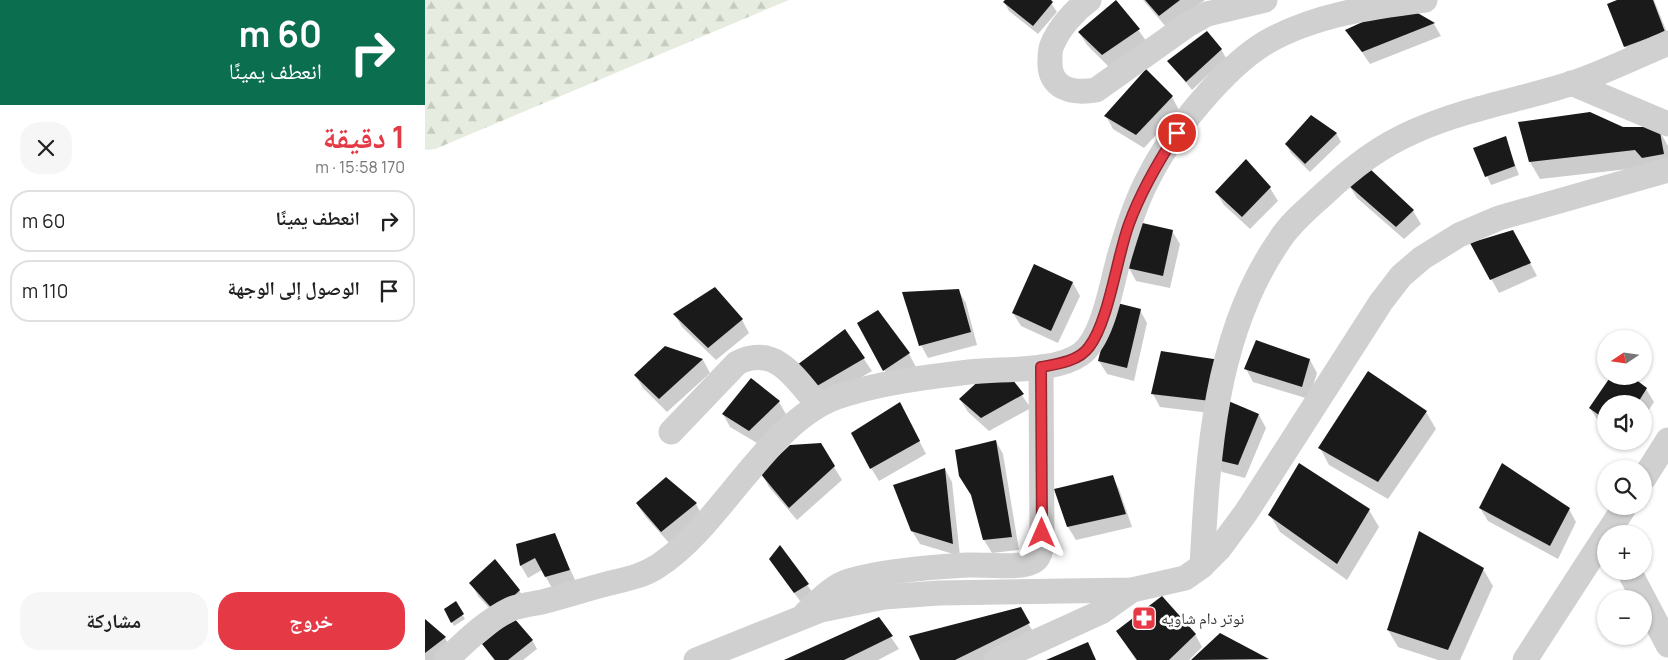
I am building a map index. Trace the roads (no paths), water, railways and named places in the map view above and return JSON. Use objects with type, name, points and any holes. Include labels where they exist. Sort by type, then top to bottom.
[{"type":"street","points":[[1089,0],[1075,11],[1051,45],[1050,67],[1054,80],[1065,89],[1080,93],[1096,90],[1185,26],[1207,14],[1265,0]]},
{"type":"street","points":[[446,660],[489,622],[513,608],[638,576],[657,567],[675,553],[711,516],[771,447],[818,405],[841,396],[894,384],[967,372],[1041,367],[1060,364],[1078,356],[1089,347],[1100,325],[1129,224],[1149,176],[1177,133],[1205,98],[1238,64],[1266,43],[1332,16],[1355,4],[1425,0]]},
{"type":"street","points":[[1202,566],[1207,477],[1213,428],[1232,338],[1256,278],[1280,239],[1349,171],[1375,151],[1416,130],[1571,83],[1668,43]]},
{"type":"street","points":[[1571,83],[1668,124]]},
{"type":"street","points":[[696,660],[821,610],[884,597],[939,593],[1131,590],[1185,578],[1202,566],[1219,549],[1247,511],[1381,302],[1401,276],[1422,258],[1459,235],[1499,218],[1668,170]]},
{"type":"street","points":[[671,432],[737,363],[749,357],[773,359],[781,364],[818,405]]},
{"type":"street","points":[[799,618],[835,588],[861,578],[966,565],[1020,564],[1034,561],[1039,556],[1042,546],[1041,367]]},
{"type":"street","points":[[1652,465],[1668,440]]},
{"type":"street","points":[[1525,660],[1597,549]]},
{"type":"street","points":[[1634,580],[1668,645]]},
{"type":"street","points":[[996,660],[1101,612],[1131,590]]},
{"type":"place","name":"نوتر دام شاويه","points":[[1144,618]]}]
